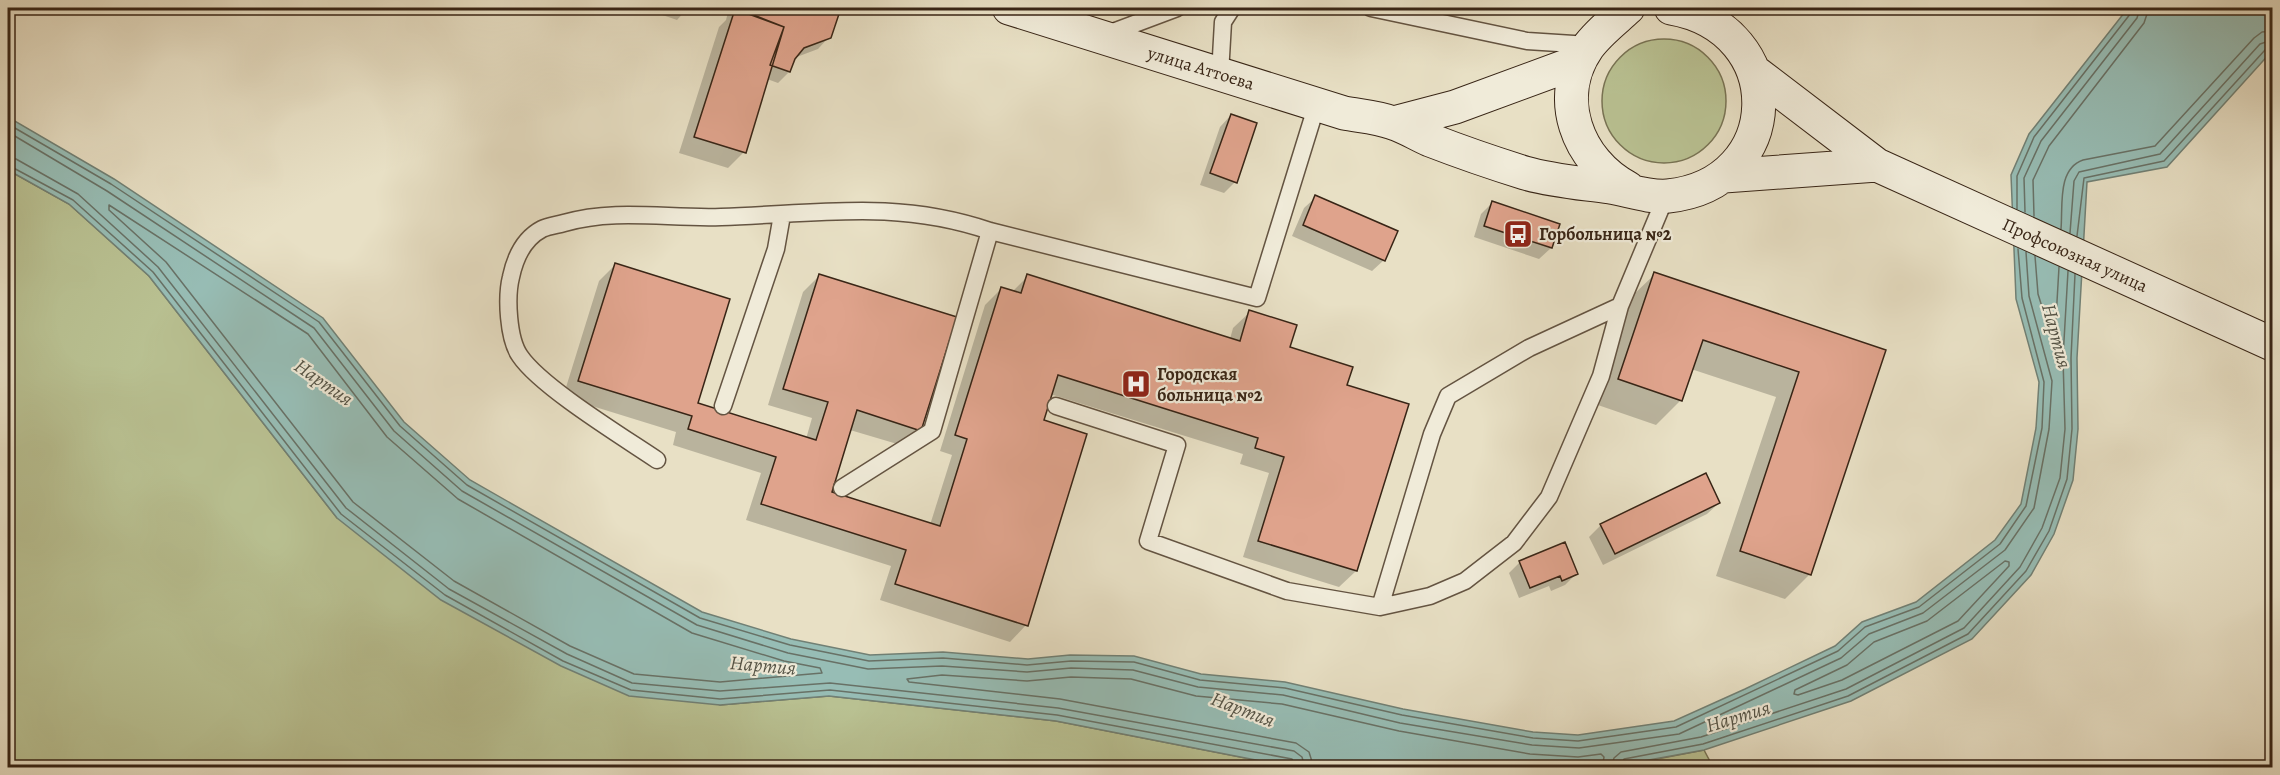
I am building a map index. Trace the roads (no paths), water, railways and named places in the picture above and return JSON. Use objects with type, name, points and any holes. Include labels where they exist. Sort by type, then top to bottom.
[{"type":"street","name":"улица Аттоева","points":[[1009,8],[1344,113],[1394,123]]},
{"type":"street","points":[[1394,123],[1455,107],[1602,34],[1637,11],[1660,8]]},
{"type":"street","name":"Профсоюзная улица","points":[[1671,8],[1696,12],[1722,26],[1749,59],[1877,165],[2272,344]]},
{"type":"street","points":[[1394,123],[1442,145],[1528,174],[1666,196],[1697,191],[1724,176],[1744,154],[1756,129],[1760,100],[1738,8]]},
{"type":"street","points":[[1602,34],[1572,86],[1572,112],[1578,138],[1592,161],[1611,179],[1634,191]]},
{"type":"street","points":[[1724,176],[1877,165]]},
{"type":"lane","points":[[1100,37],[1177,8]]},
{"type":"lane","points":[[1220,74],[1223,22],[1232,8]]},
{"type":"lane","points":[[1371,8],[1527,41],[1602,34]]},
{"type":"lane","points":[[657,460],[547,382],[519,356],[507,311],[509,285],[515,259],[526,241],[542,229],[612,213],[686,219],[867,209],[904,211],[957,219],[990,231],[1257,298],[1317,104]]},
{"type":"lane","points":[[1056,406],[1177,445],[1148,542],[1287,591],[1380,607],[1430,596],[1465,581],[1514,543],[1549,497],[1601,376],[1620,306],[1666,196]]},
{"type":"lane","points":[[723,406],[776,249],[782,215]]},
{"type":"lane","points":[[842,488],[932,431],[990,231]]},
{"type":"lane","points":[[1380,607],[1432,434],[1448,396],[1529,348],[1620,306]]},
{"type":"water","name":"Нартия","points":[[2128,8],[2272,8],[2272,51],[2167,167],[2087,182],[2077,358],[2078,429],[2073,480],[2054,534],[2031,575],[1972,639],[1851,701],[1704,750],[1610,767],[1317,767],[1266,762],[1056,721],[829,696],[720,705],[629,696],[561,666],[441,600],[337,518],[149,276],[69,204],[8,170],[8,117],[114,179],[323,318],[404,422],[470,480],[702,612],[791,639],[870,655],[943,652],[1028,659],[1070,655],[1134,656],[1201,674],[1285,682],[1403,709],[1533,732],[1578,735],[1674,721],[1745,689],[1835,646],[1862,622],[1916,602],[1995,540],[2021,504],[2036,428],[2039,382],[2016,299],[2011,175],[2029,134]]},
{"type":"place","name":"Горбольница №2","points":[[1518,234]]},
{"type":"place","name":"Городская больница №2","points":[[1136,384]]}]
